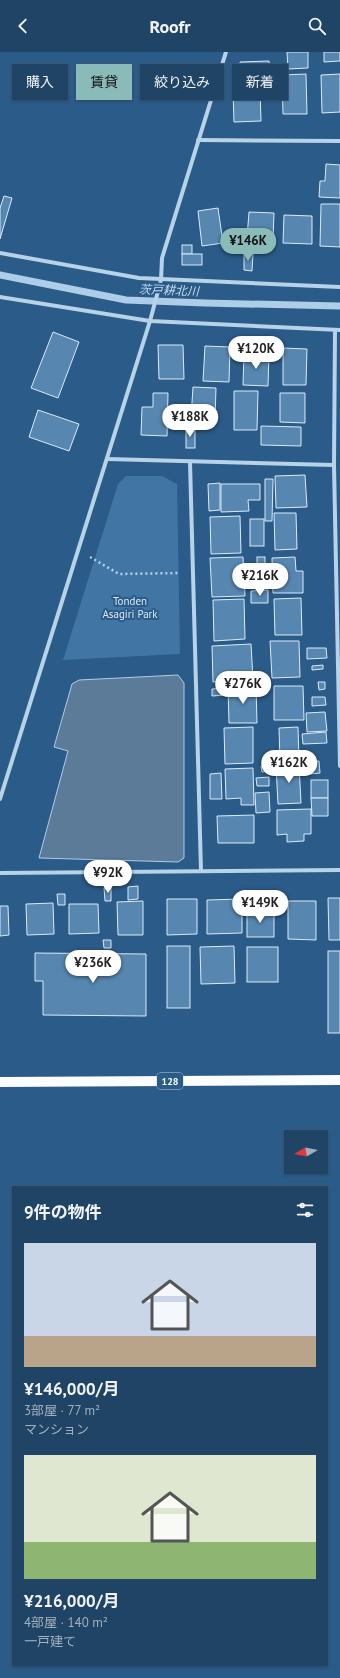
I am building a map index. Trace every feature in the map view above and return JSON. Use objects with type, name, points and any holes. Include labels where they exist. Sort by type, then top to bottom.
[{"type":"main road","name":"128","points":[[0,1082],[340,1080]]},
{"type":"street","points":[[0,799],[150,321],[161,280],[162,258],[226,52]]},
{"type":"street","points":[[198,140],[340,141]]},
{"type":"street","points":[[0,253],[139,278],[340,286]]},
{"type":"street","points":[[0,297],[150,321],[340,330]]},
{"type":"street","points":[[335,330],[334,464],[340,766]]},
{"type":"street","points":[[107,459],[334,464]]},
{"type":"street","points":[[190,462],[201,871]]},
{"type":"street","points":[[0,873],[340,870]]},
{"type":"path","points":[[87,555],[118,574],[181,573]]},
{"type":"green space","name":"Tonden Asagiri Park","points":[[126,476],[162,476],[177,484],[180,654],[63,660],[118,484]]},
{"type":"shaded area","points":[[178,675],[184,683],[184,858],[178,862],[39,858],[68,751],[54,747],[72,684],[79,680]]},
{"type":"building","points":[[287,52],[308,52],[308,68],[288,69]]},
{"type":"building","points":[[324,52],[340,52],[340,61],[324,62]]},
{"type":"building","points":[[269,61],[269,64],[240,64],[240,62]]},
{"type":"building","points":[[306,74],[307,114],[283,114],[283,100],[288,100],[288,75]]},
{"type":"building","points":[[340,74],[340,112],[322,113],[321,75]]},
{"type":"building","points":[[233,100],[260,100],[261,121],[234,122]]},
{"type":"building","points":[[326,164],[340,165],[340,198],[319,197],[320,181],[325,181]]},
{"type":"building","points":[[4,196],[12,198],[0,239],[0,208]]},
{"type":"building","points":[[321,204],[340,204],[340,247],[320,246]]},
{"type":"building","points":[[218,208],[223,243],[202,246],[198,211]]},
{"type":"building","points":[[249,212],[274,213],[273,240],[247,238]]},
{"type":"building","points":[[284,215],[312,216],[312,244],[283,243]]},
{"type":"building","points":[[182,245],[192,245],[192,254],[182,254]]},
{"type":"building","points":[[244,253],[253,254],[252,271],[244,270]]},
{"type":"building","points":[[182,254],[202,254],[202,265],[182,265]]},
{"type":"building","points":[[53,332],[79,342],[58,398],[31,388]]},
{"type":"building","points":[[158,345],[183,345],[184,379],[159,379]]},
{"type":"building","points":[[205,346],[230,347],[229,382],[203,381]]},
{"type":"building","points":[[283,348],[307,349],[306,385],[283,385]]},
{"type":"building","points":[[244,353],[269,354],[268,386],[243,385]]},
{"type":"building","points":[[193,387],[216,388],[215,419],[191,418]]},
{"type":"building","points":[[234,391],[258,391],[257,430],[234,430]]},
{"type":"building","points":[[153,393],[168,393],[167,436],[141,435],[142,407],[153,407]]},
{"type":"building","points":[[280,393],[305,393],[305,423],[280,422]]},
{"type":"building","points":[[38,410],[79,424],[69,451],[29,437]]},
{"type":"building","points":[[261,426],[301,427],[301,446],[261,445]]},
{"type":"building","points":[[186,427],[195,427],[195,448],[186,448]]},
{"type":"building","points":[[305,475],[307,507],[276,508],[275,476]]},
{"type":"building","points":[[265,479],[273,479],[272,521],[265,521]]},
{"type":"building","points":[[220,483],[220,510],[209,511],[208,484]]},
{"type":"building","points":[[221,484],[260,484],[260,500],[248,500],[249,511],[221,512]]},
{"type":"building","points":[[274,513],[296,513],[297,549],[275,550]]},
{"type":"building","points":[[240,516],[241,553],[211,554],[210,517]]},
{"type":"building","points":[[250,519],[264,519],[264,546],[250,546]]},
{"type":"building","points":[[243,557],[245,596],[212,597],[210,558]]},
{"type":"building","points":[[257,557],[265,557],[265,565],[257,565]]},
{"type":"building","points":[[295,557],[296,571],[303,571],[303,593],[273,593],[272,558]]},
{"type":"building","points":[[268,590],[268,603],[251,603],[251,591]]},
{"type":"building","points":[[301,598],[302,635],[275,635],[274,599]]},
{"type":"building","points":[[244,599],[245,639],[214,641],[213,600]]},
{"type":"building","points":[[270,641],[299,641],[300,677],[272,678]]},
{"type":"building","points":[[251,644],[253,680],[213,682],[212,646]]},
{"type":"building","points":[[307,648],[326,648],[327,658],[307,659]]},
{"type":"building","points":[[323,665],[323,669],[312,670],[312,666]]},
{"type":"building","points":[[318,682],[325,682],[325,689],[319,690]]},
{"type":"building","points":[[256,686],[257,723],[229,723],[228,687]]},
{"type":"building","points":[[274,686],[303,686],[304,720],[274,720]]},
{"type":"building","points":[[226,688],[226,695],[212,696],[212,689]]},
{"type":"building","points":[[312,697],[325,697],[326,705],[312,706]]},
{"type":"building","points":[[325,712],[327,731],[307,732],[306,713]]},
{"type":"building","points":[[253,727],[253,763],[225,764],[224,728]]},
{"type":"building","points":[[298,727],[299,761],[280,762],[279,728]]},
{"type":"building","points":[[326,732],[327,743],[303,744],[302,734]]},
{"type":"building","points":[[319,761],[320,773],[300,775],[300,762]]},
{"type":"building","points":[[299,764],[301,803],[278,804],[276,766]]},
{"type":"building","points":[[261,766],[270,766],[270,771],[262,772]]},
{"type":"building","points":[[253,768],[254,805],[241,805],[241,798],[226,799],[225,769]]},
{"type":"building","points":[[221,773],[222,799],[210,799],[210,774]]},
{"type":"building","points":[[269,777],[269,786],[257,786],[256,778]]},
{"type":"building","points":[[311,780],[328,780],[328,798],[311,798]]},
{"type":"building","points":[[269,792],[270,812],[256,813],[255,793]]},
{"type":"building","points":[[311,798],[328,798],[328,816],[312,816]]},
{"type":"building","points":[[311,809],[311,834],[304,834],[304,841],[287,842],[287,834],[277,835],[277,810]]},
{"type":"building","points":[[254,815],[254,843],[218,843],[217,816]]},
{"type":"building","points":[[138,886],[138,899],[128,900],[128,887]]},
{"type":"building","points":[[104,888],[111,888],[111,901],[105,901]]},
{"type":"building","points":[[57,894],[65,894],[65,905],[58,905]]},
{"type":"building","points":[[328,898],[340,898],[340,940],[329,940]]},
{"type":"building","points":[[167,899],[197,899],[197,934],[167,935]]},
{"type":"building","points":[[242,899],[242,933],[207,934],[207,900]]},
{"type":"building","points":[[143,901],[143,935],[118,935],[117,902]]},
{"type":"building","points":[[288,901],[316,901],[316,940],[288,939]]},
{"type":"building","points":[[53,903],[54,934],[27,935],[26,904]]},
{"type":"building","points":[[69,904],[98,904],[99,933],[69,934]]},
{"type":"building","points":[[0,906],[8,906],[9,935],[0,936]]},
{"type":"building","points":[[247,911],[274,911],[274,937],[247,937]]},
{"type":"building","points":[[103,940],[111,940],[111,948],[104,948]]},
{"type":"building","points":[[167,946],[190,946],[190,1008],[167,1008]]},
{"type":"building","points":[[234,946],[235,983],[201,984],[200,947]]},
{"type":"building","points":[[247,947],[278,947],[278,982],[247,982]]},
{"type":"building","points":[[328,951],[340,951],[340,1033],[328,1033]]},
{"type":"building","points":[[35,953],[146,954],[146,1016],[43,1015],[43,981],[35,981]]},
{"type":"waterway","name":"茨戸耕北川","points":[[0,275],[126,300],[340,306]]}]
